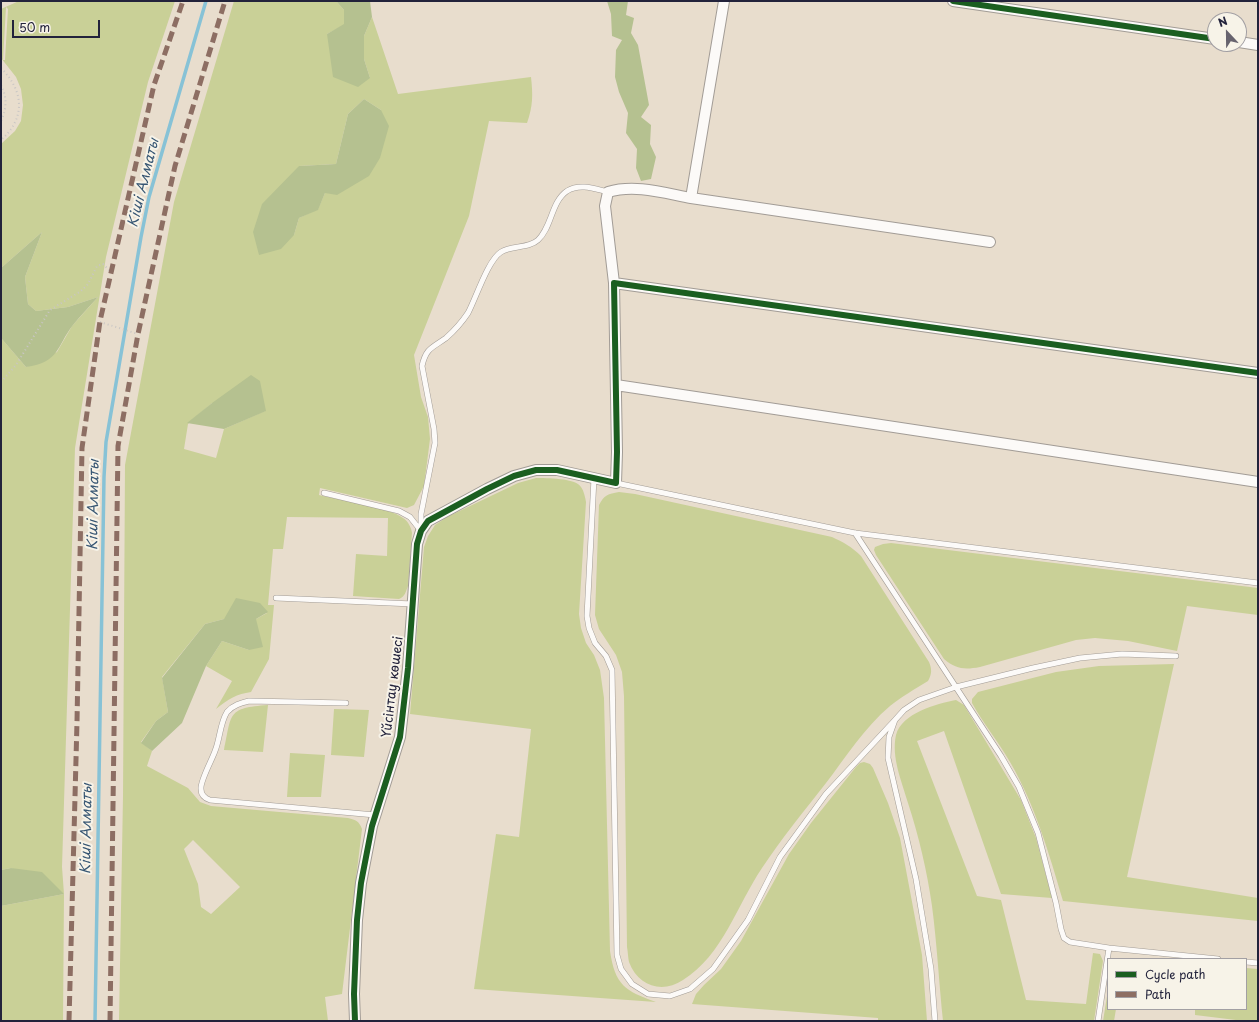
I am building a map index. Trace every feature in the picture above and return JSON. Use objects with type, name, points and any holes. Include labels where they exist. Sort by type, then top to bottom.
[{"type":"street","points":[[691,198],[724,1]]},
{"type":"street","points":[[953,1],[1207,38]]},
{"type":"street","points":[[1247,43],[1258,45]]},
{"type":"street","points":[[421,531],[428,521],[477,494],[514,476],[536,470],[557,470],[616,483],[617,452],[614,283],[605,206],[608,192],[620,189],[649,190],[691,198],[990,242]]},
{"type":"street","points":[[614,283],[1258,373]]},
{"type":"street","points":[[616,385],[1258,482]]},
{"type":"street","name":"Үйсінтау көшесі","points":[[355,1021],[354,994],[357,920],[361,883],[375,814],[400,737],[408,668],[417,544],[421,531]]},
{"type":"lane","points":[[421,531],[421,514],[435,444],[434,429],[422,366],[424,358],[430,348],[447,337],[468,313],[493,260],[501,252],[528,245],[538,240],[545,231],[559,200],[567,191],[577,187],[587,187],[608,192]]},
{"type":"lane","points":[[594,478],[587,616],[588,628],[595,643],[606,656],[612,670],[617,955],[621,969],[632,984],[648,994],[670,996],[690,989],[713,969],[748,920],[780,857],[821,800],[894,720],[904,710],[919,700],[956,688],[1033,668],[1080,658],[1122,654],[1176,656]]},
{"type":"lane","points":[[616,483],[855,533],[1258,584]]},
{"type":"lane","points":[[324,493],[398,510],[410,517],[421,531]]},
{"type":"lane","points":[[855,533],[1001,756],[1019,787],[1038,833],[1064,938],[1070,942],[1109,948],[1208,958]]},
{"type":"lane","points":[[276,598],[413,604]]},
{"type":"lane","points":[[346,703],[249,701],[232,707],[227,713],[216,749],[200,788],[204,798],[210,800],[375,814]]},
{"type":"lane","points":[[894,720],[889,737],[888,758],[916,878],[931,969],[935,1021]]},
{"type":"lane","points":[[1107,958],[1109,948]]},
{"type":"lane","points":[[1098,1021],[1107,961]]},
{"type":"lane","points":[[1247,962],[1258,963]]},
{"type":"path","points":[[1,68],[13,81],[17,92],[19,106],[18,117],[14,126],[1,140]]},
{"type":"path","points":[[1,85],[5,94],[6,103],[1,121]]},
{"type":"path","points":[[1,382],[16,365],[50,310],[81,292],[88,284],[97,266],[103,264],[111,272]]},
{"type":"path","points":[[100,322],[138,334]]},
{"type":"green space","points":[[19,1],[175,1],[148,82],[106,257],[75,448],[62,867],[64,894],[11,868],[1,870],[1,338],[26,367],[57,352],[72,326],[98,297],[68,307],[36,311],[28,304],[25,277],[42,232],[1,268],[1,144],[15,131],[21,121],[23,105],[21,89],[16,77],[1,58],[1,9]],"holes":[[[6,7],[8,9],[5,60],[3,60]]]},
{"type":"green space","points":[[234,1],[336,1],[344,10],[344,25],[327,34],[370,78],[364,59],[364,36],[372,17],[398,94],[531,77],[532,100],[527,123],[489,121],[469,216],[414,355],[421,397],[428,417],[430,439],[424,486],[414,505],[407,508],[320,488],[319,495],[387,510],[408,522],[412,533],[408,586],[405,594],[399,599],[353,596],[356,554],[387,556],[388,518],[287,517],[283,549],[273,549],[268,605],[274,605],[269,659],[251,692],[241,694],[225,702],[216,709],[232,681],[206,666],[222,641],[249,650],[256,619],[267,613],[224,619],[205,624],[162,677],[168,712],[156,721],[141,742],[152,751],[147,766],[188,788],[200,802],[211,806],[348,818],[355,820],[360,824],[362,829],[342,994],[325,997],[328,1021],[119,1021],[123,796],[125,465],[174,202]],"holes":[[[364,99],[381,110],[325,193],[318,209],[299,218],[294,235],[299,166],[336,164],[348,114]],[[212,403],[265,411],[224,429],[216,458],[184,449],[188,424]],[[193,840],[240,887],[211,914],[201,907],[198,884],[184,849]]]},
{"type":"green space","points":[[336,1],[370,1],[372,17],[364,36],[364,59],[370,78],[358,87],[333,77],[327,34],[344,24],[344,10]]},
{"type":"green space","points":[[607,1],[628,1],[626,15],[634,18],[631,33],[638,45],[649,105],[641,117],[651,125],[650,144],[656,157],[651,179],[641,181],[636,168],[637,149],[626,133],[628,113],[619,92],[615,77],[616,50],[622,40],[612,36],[611,14]]},
{"type":"green space","points":[[364,99],[381,110],[389,126],[380,158],[369,176],[337,195],[325,193],[318,210],[299,218],[294,235],[281,249],[259,255],[253,232],[262,204],[299,166],[336,164],[348,114]]},
{"type":"green space","points":[[42,232],[25,277],[28,304],[36,311],[68,307],[98,297],[73,325],[56,352],[51,357],[37,365],[26,367],[1,338],[1,268]]},
{"type":"green space","points":[[251,375],[260,381],[266,411],[224,429],[187,423],[212,403]]},
{"type":"green space","points":[[536,478],[560,479],[573,482],[581,487],[585,496],[586,502],[579,614],[581,628],[586,643],[594,655],[600,670],[604,698],[610,951],[615,972],[623,985],[636,994],[656,1002],[474,989],[496,834],[519,837],[531,729],[410,714],[424,547],[428,536],[435,525],[447,517],[518,483]]},
{"type":"green space","points":[[619,492],[635,494],[832,537],[844,543],[861,556],[929,662],[931,669],[931,674],[928,681],[903,696],[890,706],[872,724],[785,835],[753,882],[728,928],[709,957],[697,970],[683,980],[675,984],[659,987],[645,982],[638,977],[629,962],[627,947],[624,696],[622,672],[616,655],[599,629],[595,615],[599,505],[607,496],[612,493]]},
{"type":"green space","points":[[891,543],[1258,588],[1258,615],[1187,606],[1177,651],[1128,641],[1095,638],[1076,640],[980,667],[960,668],[952,665],[944,659],[876,555],[874,550],[875,547]]},
{"type":"green space","points":[[236,598],[260,603],[268,612],[256,619],[263,647],[249,650],[222,641],[206,666],[182,723],[152,751],[141,743],[156,721],[168,712],[162,678],[205,624],[224,619]]},
{"type":"green space","points":[[1174,664],[1127,877],[1258,898],[1258,921],[1063,901],[1047,847],[1027,795],[1010,762],[972,703],[972,699],[978,692],[1056,672],[1099,666]]},
{"type":"green space","points":[[956,700],[964,705],[1021,800],[1036,838],[1052,898],[1001,894],[944,731],[917,741],[977,896],[1001,900],[1026,1000],[1086,1004],[1093,953],[1100,954],[1103,961],[1094,1021],[943,1021],[930,893],[919,841],[896,761],[895,743],[899,727],[912,715],[930,707]]},
{"type":"green space","points":[[268,705],[263,752],[224,750],[228,728],[234,715],[238,711],[245,708]]},
{"type":"green space","points":[[334,709],[369,710],[364,757],[331,755]]},
{"type":"green space","points":[[290,753],[325,755],[321,797],[287,797]]},
{"type":"green space","points":[[864,762],[870,764],[873,768],[888,803],[900,838],[922,955],[927,1021],[878,1021],[878,1018],[692,1004],[696,994],[721,969],[741,941],[789,854],[811,823],[856,767],[860,763]]},
{"type":"green space","points":[[11,868],[42,872],[64,894],[1,906],[1,870]]},
{"type":"green space","points":[[64,894],[63,1021],[1,1021],[1,906]]},
{"type":"green space","points":[[1247,968],[1258,969],[1258,1021],[1244,1021],[1195,1015],[1195,1010],[1247,1010]]},
{"type":"green space","points":[[1107,996],[1107,1010],[1116,1010],[1114,1021],[1103,1021]]},
{"type":"waterway","name":"Кіші Алматы","points":[[95,1021],[104,477],[106,442],[149,197],[206,1]]},
{"type":"marked path","points":[[69,1021],[77,722],[82,448],[100,321],[154,85],[183,1]]},
{"type":"marked path","points":[[110,1021],[118,446],[138,334],[175,166],[225,1]]},
{"type":"cycle path","points":[[953,1],[1207,38]]},
{"type":"cycle path","points":[[355,1021],[354,994],[357,920],[361,883],[372,826],[400,737],[408,668],[417,544],[421,531],[428,521],[487,489],[514,476],[536,470],[557,470],[616,483],[617,452],[614,283],[1258,373]]}]
